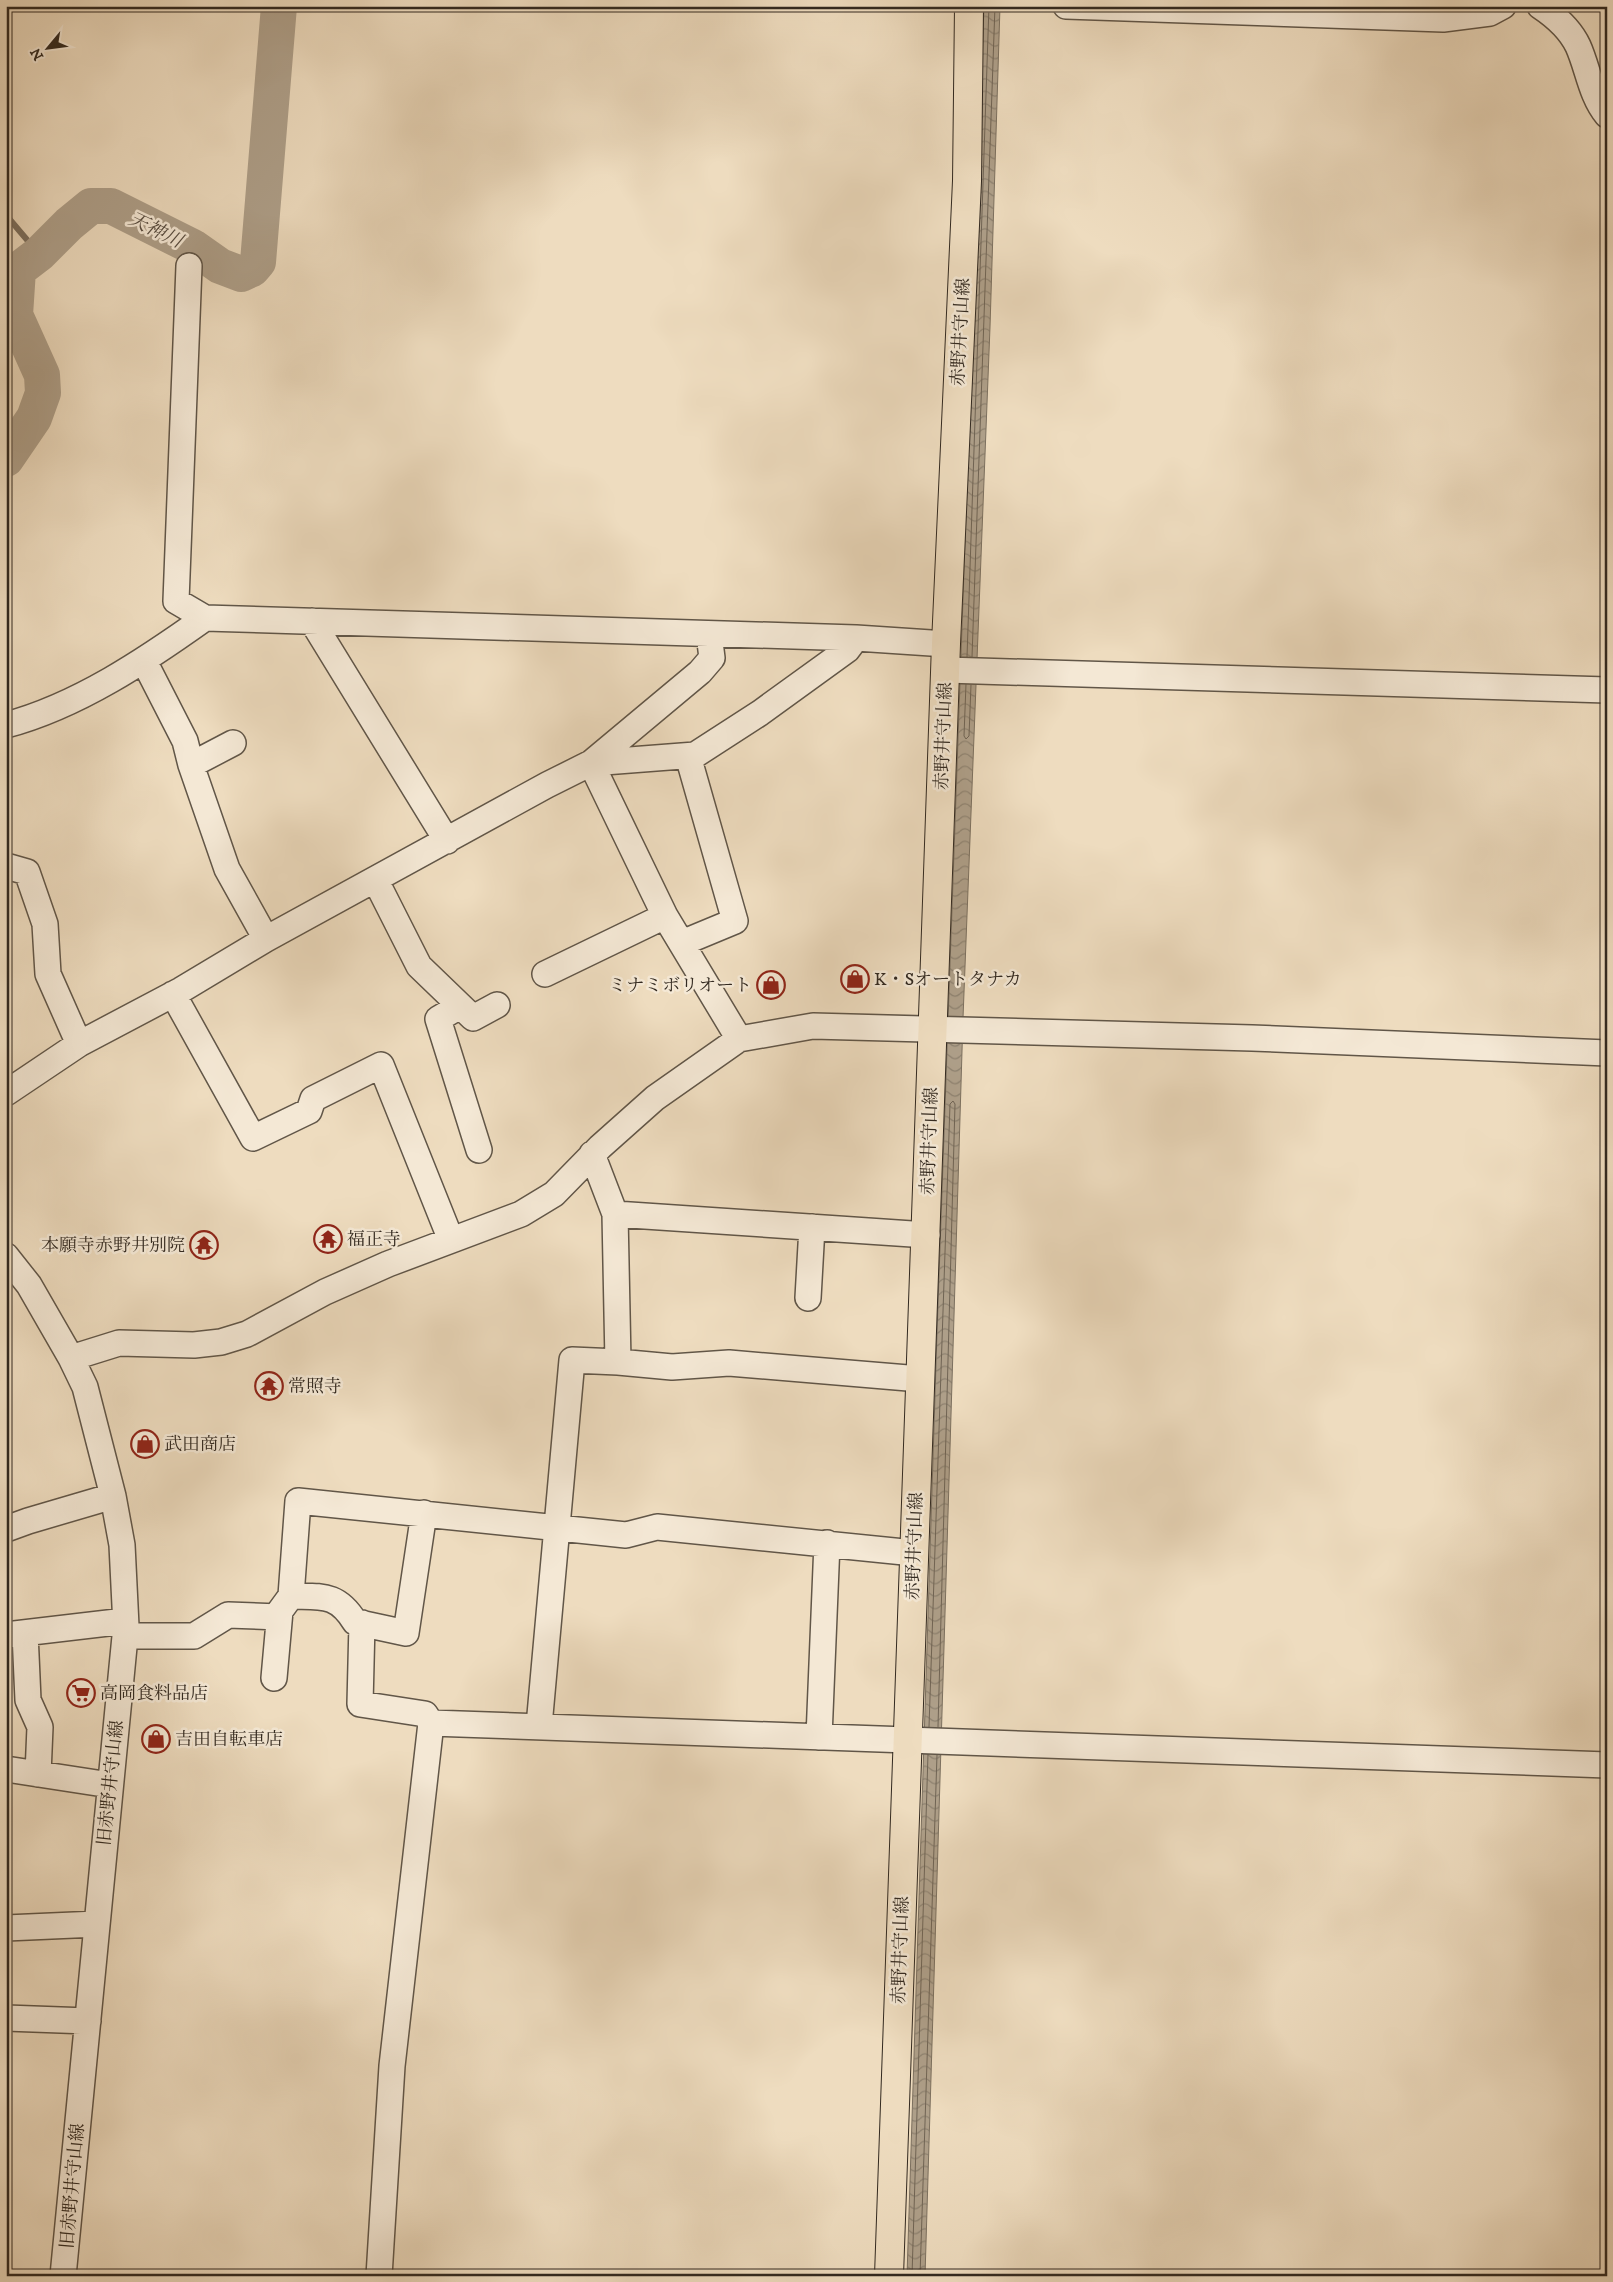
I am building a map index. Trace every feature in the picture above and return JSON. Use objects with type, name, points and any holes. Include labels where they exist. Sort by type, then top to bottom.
[{"type":"main road","name":"赤野井守山線","points":[[889,2276],[920,1379],[927,1235],[932,1028],[967,181],[969,6]]},
{"type":"street","points":[[1066,6],[1443,19],[1490,13],[1503,6]]},
{"type":"street","points":[[1540,6],[1557,18],[1577,44],[1600,106],[1607,115]]},
{"type":"street","points":[[188,266],[176,601],[205,618],[856,638],[946,657],[1607,690]]},
{"type":"street","points":[[6,725],[62,704],[144,661],[205,618]]},
{"type":"street","points":[[312,621],[447,841]]},
{"type":"street","points":[[6,1093],[79,1044],[173,994],[266,939],[376,881],[547,785],[591,763],[700,672],[712,658],[709,634]]},
{"type":"street","points":[[591,763],[695,755],[760,713],[847,650],[856,638]]},
{"type":"street","points":[[144,661],[185,741],[191,765],[227,869],[266,939]]},
{"type":"street","points":[[191,765],[233,743]]},
{"type":"street","points":[[682,943],[735,921],[688,756]]},
{"type":"street","points":[[591,763],[665,916],[739,1039]]},
{"type":"street","points":[[6,866],[27,872],[45,924],[48,974],[79,1044]]},
{"type":"street","points":[[376,881],[419,966],[473,1018],[497,1005]]},
{"type":"street","points":[[545,974],[665,916]]},
{"type":"street","points":[[173,994],[253,1138],[309,1111],[313,1099],[381,1065],[451,1240]]},
{"type":"street","points":[[460,1006],[438,1019],[478,1150]]},
{"type":"street","points":[[71,1358],[119,1343],[194,1345],[221,1342],[247,1334],[325,1292],[388,1264],[521,1214],[554,1194],[592,1154],[656,1098],[739,1039],[813,1026],[1252,1038],[1607,1053]]},
{"type":"street","points":[[592,1154],[615,1214],[618,1362]]},
{"type":"street","points":[[615,1214],[927,1235]]},
{"type":"street","points":[[808,1298],[812,1227]]},
{"type":"street","name":"旧赤野井守山線","points":[[6,1256],[29,1285],[71,1358],[85,1387],[122,1545],[125,1628],[63,2276]]},
{"type":"street","points":[[539,1726],[572,1360],[672,1367],[729,1363],[920,1379]]},
{"type":"street","points":[[6,1529],[112,1496]]},
{"type":"street","points":[[274,1678],[280,1611],[291,1596],[298,1501],[626,1534],[657,1527],[914,1553]]},
{"type":"street","points":[[291,1596],[328,1597],[346,1608],[356,1622],[406,1632],[424,1514]]},
{"type":"street","points":[[819,1737],[827,1543]]},
{"type":"street","points":[[38,1774],[40,1727],[28,1700],[15,1634],[125,1628],[194,1636],[228,1615],[279,1617]]},
{"type":"street","points":[[362,1623],[360,1704],[425,1714],[431,1723],[392,2066],[379,2276]]},
{"type":"street","points":[[431,1723],[1607,1765]]},
{"type":"street","points":[[6,1768],[110,1785]]},
{"type":"street","points":[[6,1928],[97,1924]]},
{"type":"street","points":[[6,2018],[88,2021]]},
{"type":"water","points":[[984,6],[1000,6],[990,327],[963,1018],[925,2276],[907,2276],[937,1333]]},
{"type":"waterway","name":"天神川","points":[[6,459],[34,418],[43,393],[42,375],[15,315],[18,270],[39,254],[69,224],[91,206],[111,206],[193,247],[220,266],[241,274],[252,269],[258,262],[279,6]]},
{"type":"waterway","points":[[6,215],[39,254]]},
{"type":"place","name":"K・Sオートタナカ","points":[[855,979]]},
{"type":"place","name":"ミナミボリオート","points":[[771,985]]},
{"type":"place","name":"福正寺","points":[[328,1239]]},
{"type":"place","name":"本願寺赤野井別院","points":[[204,1245]]},
{"type":"place","name":"常照寺","points":[[269,1386]]},
{"type":"place","name":"武田商店","points":[[145,1444]]},
{"type":"place","name":"高岡食料品店","points":[[81,1693]]},
{"type":"place","name":"吉田自転車店","points":[[156,1739]]}]
